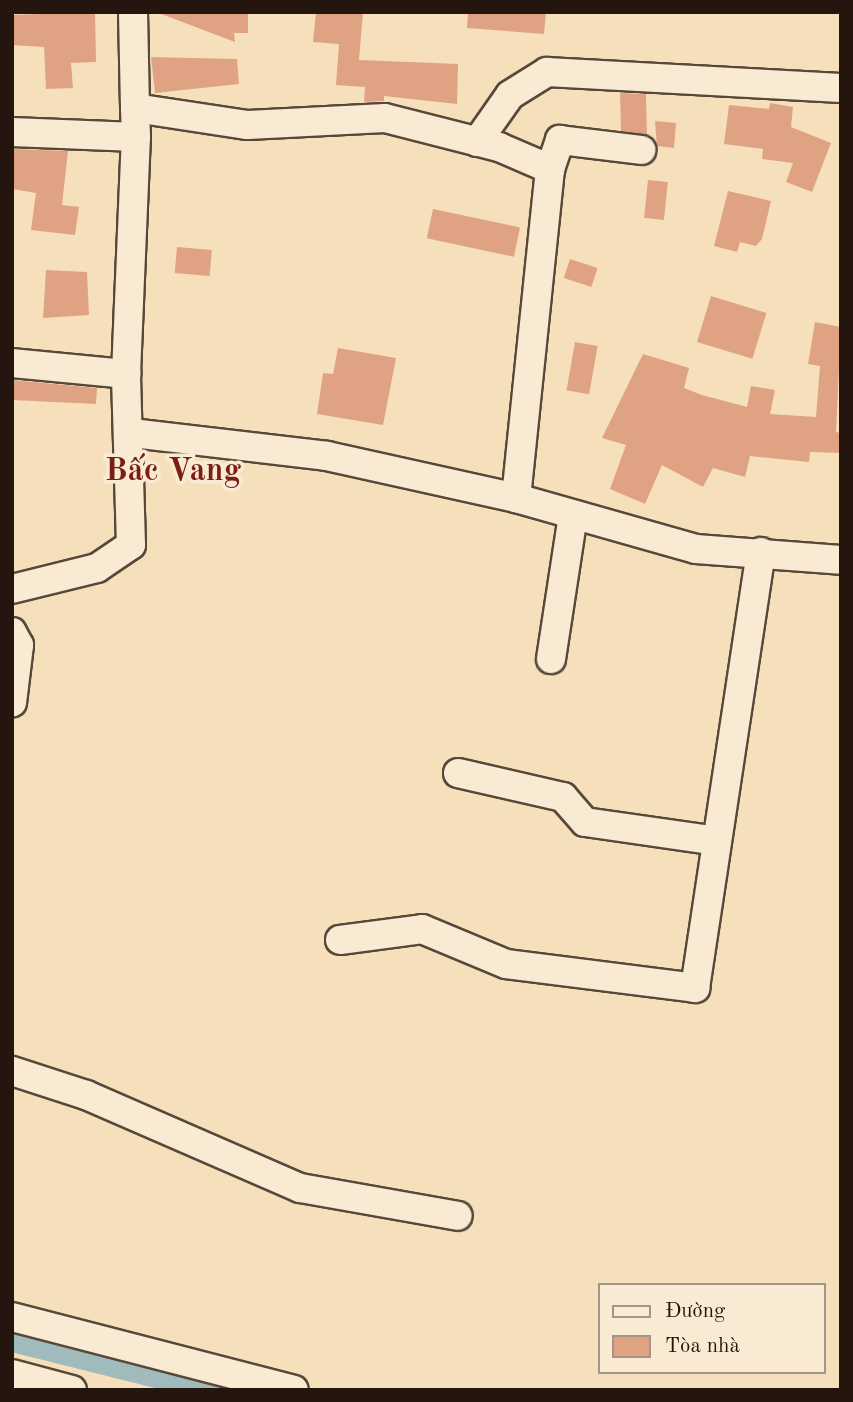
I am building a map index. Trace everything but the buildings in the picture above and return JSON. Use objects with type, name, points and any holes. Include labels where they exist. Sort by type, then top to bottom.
[{"type":"lane","points":[[12,589],[97,568],[126,552],[133,531],[132,433],[126,374],[136,137],[133,12]]},
{"type":"lane","points":[[477,142],[510,95],[547,72],[841,88]]},
{"type":"lane","points":[[135,108],[248,125],[385,118],[477,142],[550,169]]},
{"type":"lane","points":[[12,132],[136,137]]},
{"type":"lane","points":[[516,498],[550,169],[560,139],[641,150]]},
{"type":"lane","points":[[12,363],[126,374]]},
{"type":"lane","points":[[132,433],[327,456],[516,498],[696,549],[841,560]]},
{"type":"lane","points":[[551,659],[573,515]]},
{"type":"lane","points":[[340,940],[422,929],[506,964],[695,988],[761,552]]},
{"type":"lane","points":[[12,632],[19,645],[12,703]]},
{"type":"lane","points":[[458,773],[563,797],[585,822],[718,841]]},
{"type":"lane","points":[[12,1071],[86,1095],[300,1188],[458,1216]]},
{"type":"lane","points":[[12,1317],[294,1390]]},
{"type":"lane","points":[[12,1374],[72,1390]]},
{"type":"waterway","points":[[12,1339],[216,1390]]},
{"type":"district","name":"Bấc Vang","points":[[173,472]]}]
